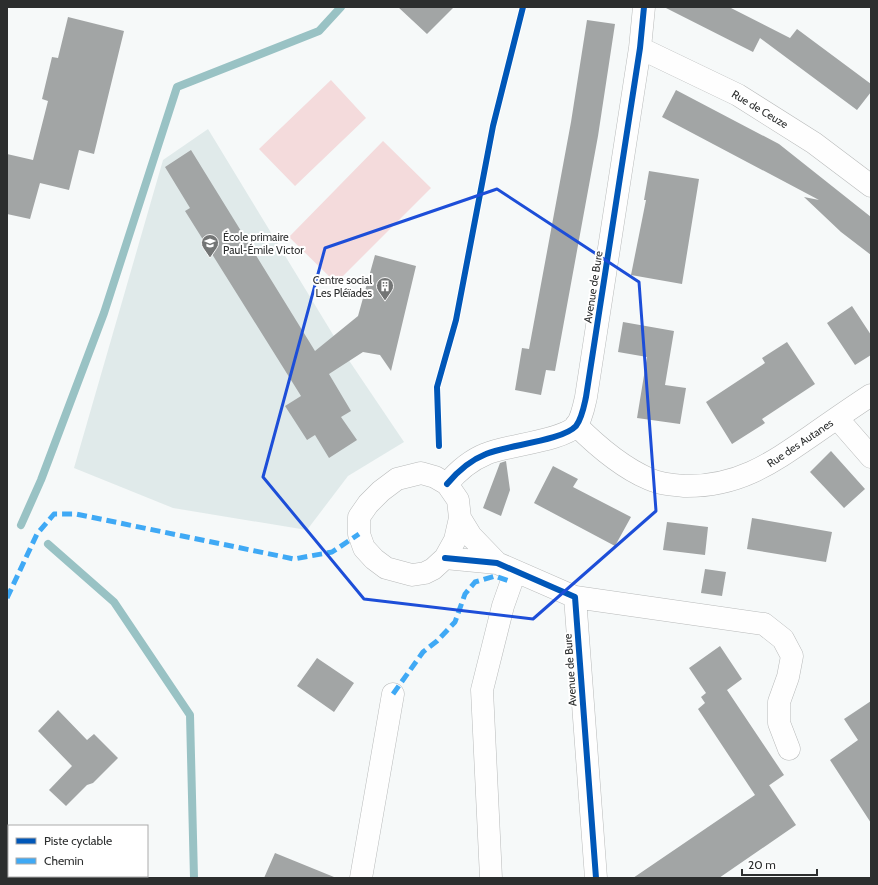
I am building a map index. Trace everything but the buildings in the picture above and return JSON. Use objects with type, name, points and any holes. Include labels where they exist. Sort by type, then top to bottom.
[{"type":"street","name":"Avenue de Bure","points":[[576,425],[586,397],[640,48],[644,7]]},
{"type":"street","name":"Rue de Ceuze","points":[[640,48],[738,95],[814,143],[871,186]]},
{"type":"street","name":"Rue des Autanes","points":[[576,425],[604,451],[627,467],[650,480],[670,485],[695,486],[714,484],[746,476],[772,463],[871,395]]},
{"type":"street","points":[[837,418],[871,457]]},
{"type":"street","points":[[447,484],[454,475],[486,454],[553,437],[568,432],[576,425]]},
{"type":"street","points":[[421,473],[436,477],[447,484],[458,500],[460,518],[456,540],[445,558],[433,569],[425,573],[412,575],[386,568],[374,560],[364,548],[359,534],[359,517],[368,504],[377,495],[397,479],[421,473]]},
{"type":"street","points":[[460,518],[470,536],[506,567]]},
{"type":"street","points":[[445,558],[506,567],[575,597],[764,624],[783,639],[792,656],[788,677],[779,702],[779,722],[790,749]]},
{"type":"street","points":[[491,878],[482,690],[503,606],[506,567]]},
{"type":"street","name":"Avenue de Bure","points":[[575,597],[596,878]]},
{"type":"street","points":[[361,878],[393,694]]},
{"type":"highlighted area","points":[[497,189],[639,282],[656,511],[533,619],[364,599],[263,477],[325,248]]},
{"type":"shaded area","points":[[331,80],[366,118],[295,186],[259,149]]},
{"type":"shaded area","name":"École primaire Paul-Émile Victor","points":[[208,129],[346,356],[404,442],[348,476],[307,530],[173,508],[74,468],[163,160]]},
{"type":"shaded area","points":[[383,141],[431,188],[336,283],[289,237]]},
{"type":"waterway","points":[[21,525],[41,480],[104,313],[177,87],[319,31],[341,7]]},
{"type":"waterway","points":[[48,544],[114,602],[190,715],[194,878]]},
{"type":"marked path","points":[[7,598],[37,534],[54,514],[76,514],[294,559],[332,552],[359,534]]},
{"type":"marked path","points":[[393,694],[423,652],[437,641],[455,622],[465,594],[475,582],[495,576],[512,582]]},
{"type":"cycle path","points":[[439,446],[437,387],[456,320],[493,126],[523,7]]},
{"type":"cycle path","points":[[447,484],[465,467],[486,454],[559,435],[576,426],[580,419],[586,397],[640,48],[644,7]]},
{"type":"cycle path","points":[[445,558],[497,563],[575,597],[596,878]]},
{"type":"place","name":"École primaire Paul-Émile Victor","points":[[210,258]]},
{"type":"place","name":"Centre social Les Pléïades","points":[[385,301]]}]
